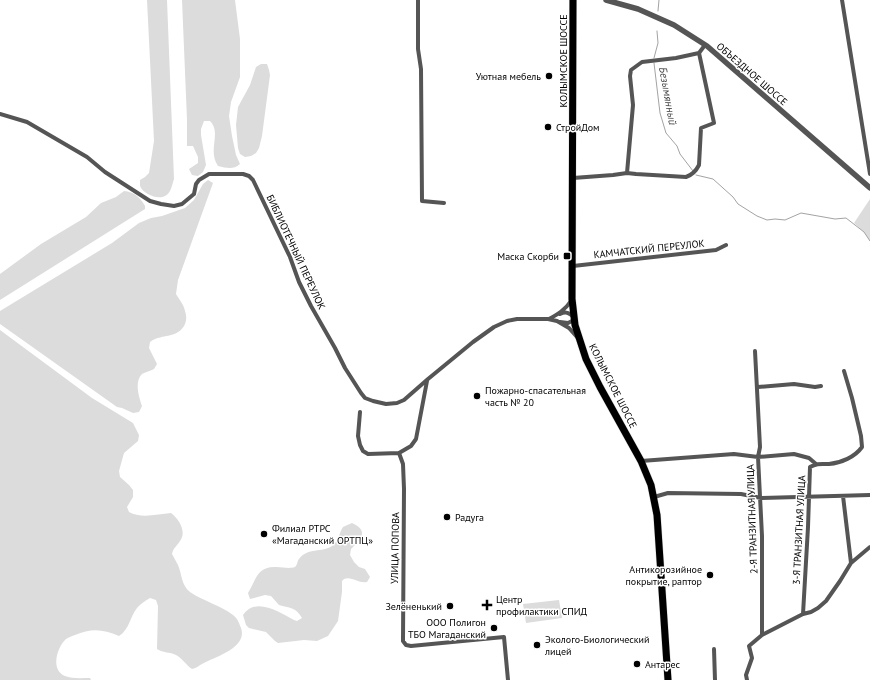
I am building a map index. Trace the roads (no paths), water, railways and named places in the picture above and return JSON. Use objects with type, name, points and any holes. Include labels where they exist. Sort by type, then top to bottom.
[{"type":"highway","name":"КОЛЫМСКОЕ ШОССЕ","points":[[573,0],[572,299],[574,319],[579,340],[595,377],[650,479],[654,497],[668,680]]},
{"type":"street","points":[[418,0],[418,48],[421,68],[422,201],[444,203]]},
{"type":"street","name":"ОБЪЕЗДНОЕ ШОССЕ","points":[[606,0],[638,9],[657,17],[683,30],[705,45],[870,188]]},
{"type":"street","points":[[842,0],[870,174]]},
{"type":"street","points":[[627,173],[633,105],[630,76],[631,70],[642,62],[676,58],[699,53],[705,45]]},
{"type":"street","points":[[573,178],[627,173],[677,177],[690,176],[697,170],[699,165],[701,128],[714,123],[699,53]]},
{"type":"street","name":"БИБЛИОТЕЧНЫЙ ПЕРЕУЛОК","points":[[0,114],[28,122],[87,157],[105,172],[150,201],[161,204],[174,206],[182,204],[194,194],[196,184],[204,176],[209,174],[242,174],[249,176],[253,180],[290,257],[299,282],[311,306],[345,368],[365,398],[386,404],[397,402],[408,397],[478,339],[500,324],[517,319],[548,319],[557,322],[569,328],[579,340]]},
{"type":"street","name":"КАМЧАТСКИЙ ПЕРЕУЛОК","points":[[573,266],[716,250],[726,245]]},
{"type":"street","name":"БИБЛИОТЕЧНЫЙ ПЕРЕУЛОК","points":[[548,319],[567,307],[572,299]]},
{"type":"street","points":[[557,322],[568,323],[574,319],[570,314],[565,312],[558,314]]},
{"type":"street","name":"2-Я ТРАНЗИТНАЯ УЛИЦА","points":[[755,351],[760,447],[758,457],[762,536],[762,635]]},
{"type":"street","name":"3-Я ТРАНЗИТНАЯ УЛИЦА","points":[[802,614],[808,527],[810,467],[816,464],[830,464],[843,461],[858,453],[862,447],[861,436],[852,398],[844,371]]},
{"type":"street","points":[[360,412],[358,436],[360,445],[364,451],[368,454],[400,453],[411,446],[416,439],[425,386],[428,379]]},
{"type":"street","points":[[758,387],[794,384],[814,387],[821,386]]},
{"type":"street","name":"УЛИЦА ПОПОВА","points":[[400,453],[403,464],[404,489],[403,641],[406,645],[411,646],[504,637],[508,680]]},
{"type":"street","points":[[641,461],[734,454],[758,457],[794,454],[809,458],[816,464]]},
{"type":"street","points":[[654,497],[668,493],[741,494],[761,498],[870,495]]},
{"type":"street","points":[[843,496],[851,563]]},
{"type":"street","points":[[747,680],[746,675],[752,658],[749,646],[762,635],[802,614],[811,612],[818,608],[826,601],[840,582],[851,563],[870,547]]},
{"type":"street","points":[[714,650],[715,680]]},
{"type":"waterway","name":"Безымянный","points":[[658,11],[659,0]]},
{"type":"waterway","name":"Безымянный","points":[[654,58],[658,43],[657,31]]},
{"type":"waterway","name":"Безымянный","points":[[654,63],[660,113],[666,133],[677,146],[680,154],[693,171]]},
{"type":"waterway","name":"Безымянный","points":[[696,175],[713,179],[733,197],[738,204],[757,216],[767,220],[785,220],[801,213],[835,219],[846,218],[864,232],[870,241]]},
{"type":"place","name":"Уютная мебель","points":[[549,76]]},
{"type":"place","name":"СтройДом","points":[[548,127]]},
{"type":"place","name":"Маска Скорби","points":[[567,256]]},
{"type":"place","name":"Пожарно-спасательная часть № 20","points":[[477,396]]},
{"type":"place","name":"Радуга","points":[[447,517]]},
{"type":"place","name":"Филиал РТРС «Магаданский ОРТПЦ»","points":[[264,534]]},
{"type":"place","name":"Антикорозийное покрытие, раптор","points":[[710,575]]},
{"type":"place","name":"Центр профилактики СПИД","points":[[487,605]]},
{"type":"place","name":"Зелёненький","points":[[450,606]]},
{"type":"place","name":"ООО Полигон ТБО Магаданский","points":[[494,628]]},
{"type":"place","name":"Эколого-Биологический лицей","points":[[537,645]]},
{"type":"place","name":"Антарес","points":[[637,664]]}]
